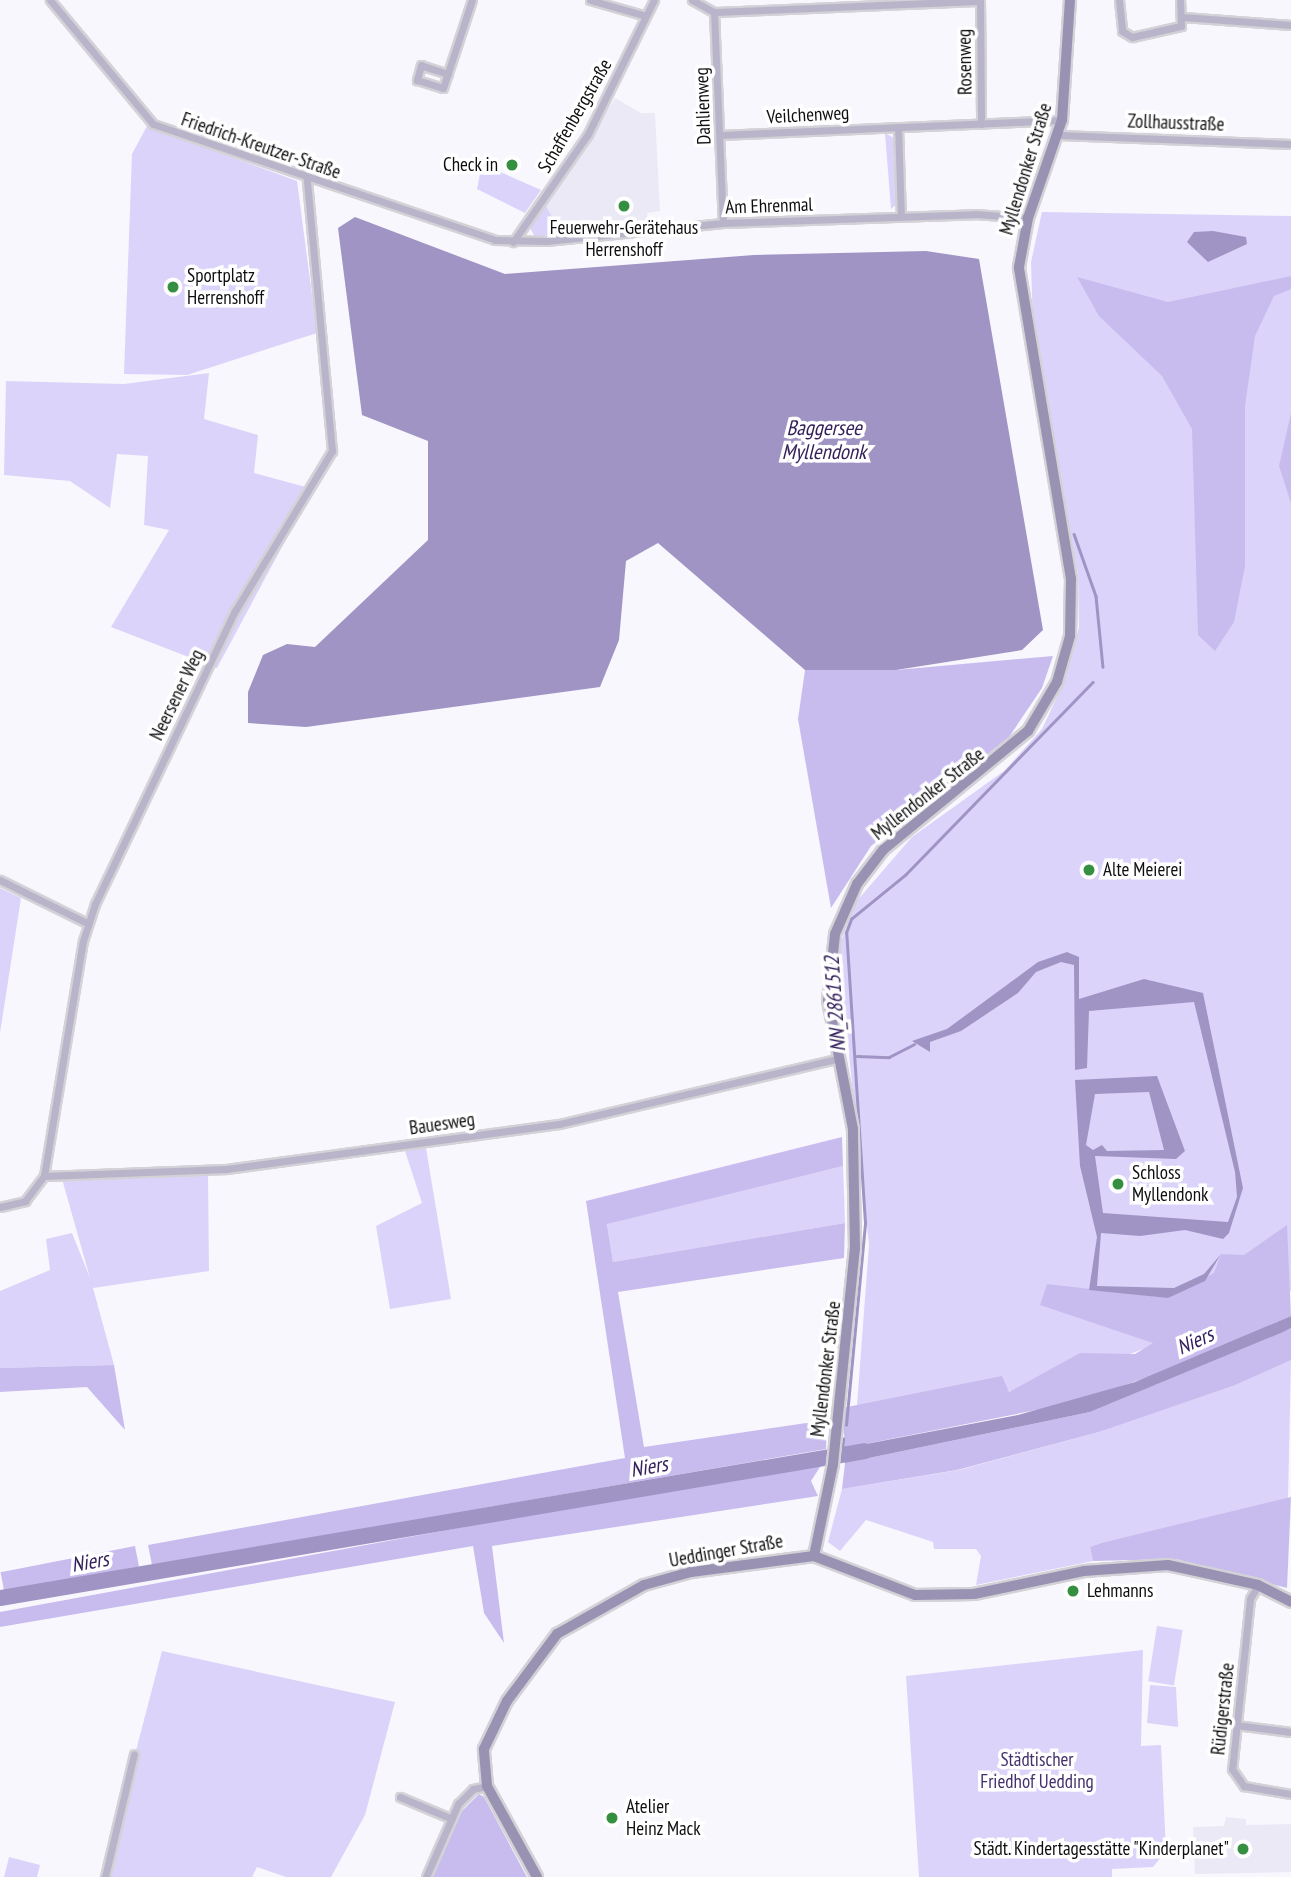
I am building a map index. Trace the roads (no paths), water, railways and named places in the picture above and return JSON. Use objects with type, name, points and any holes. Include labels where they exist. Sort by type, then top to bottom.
[{"type":"street","name":"Friedrich-Kreutzer-Straße","points":[[50,0],[150,122],[307,180],[513,242]]},
{"type":"street","points":[[448,74],[472,0]]},
{"type":"street","points":[[590,0],[646,16]]},
{"type":"street","name":"Schaffenbergstraße","points":[[513,242],[582,145],[654,0]]},
{"type":"street","points":[[692,0],[714,12],[979,1]]},
{"type":"street","name":"Myllendonker Straße","points":[[814,1556],[833,1464],[855,1230],[853,1129],[837,1059],[828,973],[839,921],[857,884],[902,832],[1023,738],[1052,695],[1067,651],[1071,579],[1020,283],[1028,218],[1062,120],[1070,0]]},
{"type":"street","points":[[1119,0],[1127,36],[1174,30],[1183,17],[1180,0]]},
{"type":"street","name":"Rosenweg","points":[[979,1],[981,124]]},
{"type":"street","name":"Dahlienweg","points":[[714,12],[723,223]]},
{"type":"street","points":[[1183,17],[1291,25]]},
{"type":"street","name":"Veilchenweg","points":[[720,135],[1062,120]]},
{"type":"street","points":[[898,127],[901,216]]},
{"type":"street","name":"Zollhausstraße","points":[[1059,135],[1291,144]]},
{"type":"street","name":"Neersener Weg","points":[[0,1207],[25,1202],[44,1176],[87,923],[235,611],[332,451],[307,180]]},
{"type":"street","name":"Am Ehrenmal","points":[[513,242],[723,223],[901,216],[1028,218]]},
{"type":"street","points":[[0,880],[87,923]]},
{"type":"street","name":"Bauesweg","points":[[44,1176],[226,1169],[559,1124],[837,1059]]},
{"type":"street","points":[[814,1556],[915,1595],[974,1594],[1084,1571],[1168,1565],[1258,1586],[1291,1602]]},
{"type":"street","name":"Ueddinger Straße","points":[[537,1877],[488,1786],[482,1755],[507,1701],[566,1628],[602,1604],[668,1578],[814,1556]]},
{"type":"street","name":"Rüdigerstraße","points":[[1258,1586],[1250,1599],[1232,1769],[1244,1786],[1291,1794]]},
{"type":"street","points":[[1236,1725],[1291,1732]]},
{"type":"street","points":[[105,1877],[134,1754]]},
{"type":"street","points":[[426,1877],[465,1795],[488,1786]]},
{"type":"street","points":[[400,1797],[452,1819]]},
{"type":"water","name":"Baggersee Myllendonk","points":[[355,217],[505,274],[754,255],[926,251],[979,259],[1043,630],[1022,650],[896,670],[805,670],[658,543],[626,561],[619,640],[600,687],[306,727],[248,723],[248,692],[263,655],[287,644],[315,647],[428,540],[428,441],[362,415],[338,228]]},
{"type":"water","points":[[1213,231],[1246,237],[1247,244],[1208,262],[1187,242],[1194,232]]},
{"type":"water","points":[[1067,952],[1079,957],[1079,999],[1144,979],[1203,993],[1243,1188],[1229,1233],[1223,1239],[1185,1230],[1140,1236],[1101,1233],[1097,1286],[1174,1288],[1204,1274],[1221,1254],[1205,1281],[1168,1298],[1089,1290],[1097,1237],[1080,1166],[1075,1080],[1157,1076],[1185,1151],[1176,1159],[1095,1156],[1103,1213],[1228,1222],[1237,1197],[1235,1172],[1194,1002],[1089,1011],[1087,1068],[1075,1070],[1074,965],[1061,962],[1036,972],[1018,993],[961,1031],[930,1042],[930,1052],[912,1041],[947,1029],[1038,962]],"holes":[[[1149,1092],[1164,1150],[1107,1151],[1102,1145],[1093,1150],[1086,1145],[1095,1094]]]},
{"type":"water","points":[[1291,1316],[1291,1328],[1283,1332],[1090,1412],[845,1463],[845,1448],[1018,1415],[1135,1382]]},
{"type":"waterway","name":"NN_2861512","points":[[1074,534],[1096,596],[1103,667]]},
{"type":"waterway","name":"NN_2861512","points":[[846,1425],[865,1223],[846,933],[851,919],[905,875],[1093,682]]},
{"type":"waterway","points":[[857,1056],[889,1057],[914,1044]]},
{"type":"waterway","name":"NN_2861512","points":[[842,1455],[843,1439]]},
{"type":"waterway","name":"Niers","points":[[0,1598],[865,1451]]},
{"type":"place","name":"Check in","points":[[512,165]]},
{"type":"place","name":"Feuerwehr-Gerätehaus Herrenshoff","points":[[624,206]]},
{"type":"place","name":"Sportplatz Herrenshoff","points":[[173,287]]},
{"type":"place","name":"Alte Meierei","points":[[1089,870]]},
{"type":"place","name":"Schloss Myllendonk","points":[[1118,1184]]},
{"type":"place","name":"Lehmanns","points":[[1073,1591]]},
{"type":"place","name":"Atelier Heinz Mack","points":[[612,1818]]},
{"type":"place","name":"Städt. Kindertagesstätte \"Kinderplanet\"","points":[[1243,1849]]},
{"type":"park label","name":"Städtischer Friedhof Uedding","points":[[1037,1771]]}]
